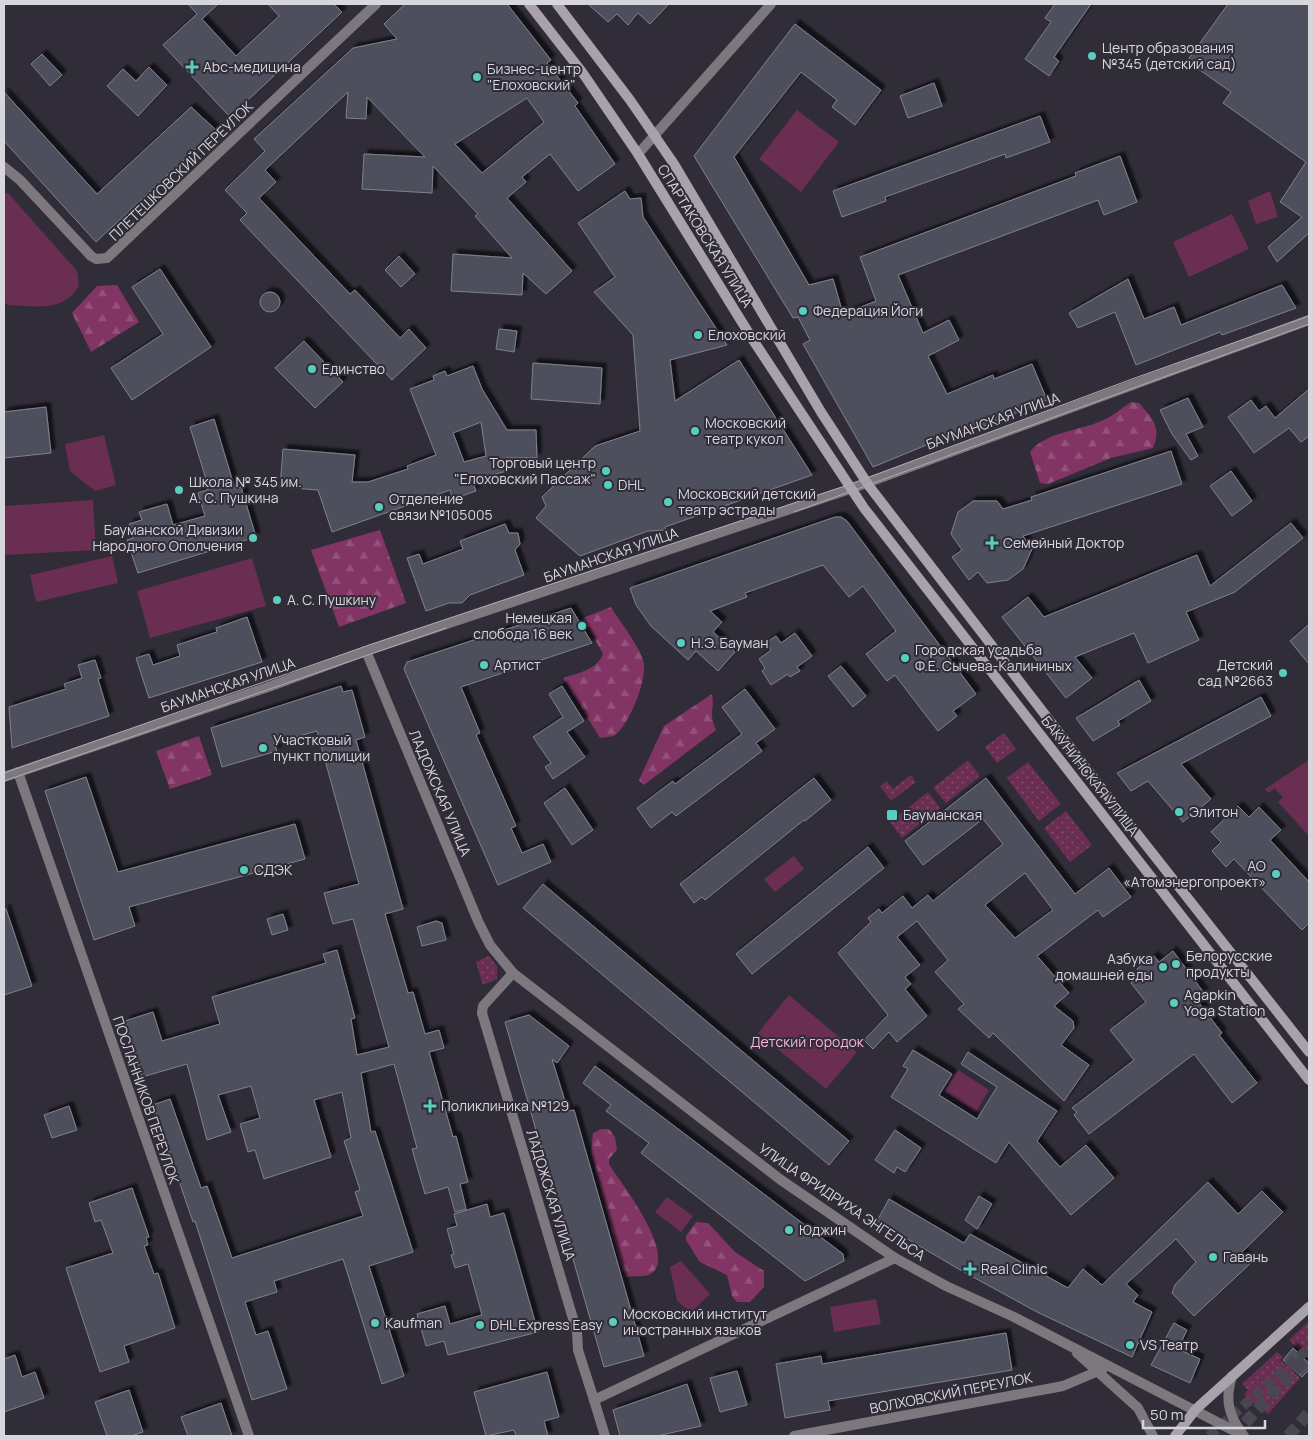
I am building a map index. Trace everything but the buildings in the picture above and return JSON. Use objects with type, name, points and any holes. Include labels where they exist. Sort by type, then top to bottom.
[{"type":"main road","name":"СПАРТАКОВСКАЯ УЛИЦА","points":[[529,4],[582,72],[638,154],[753,340],[850,489]]},
{"type":"main road","name":"СПАРТАКОВСКАЯ УЛИЦА","points":[[557,4],[602,61],[674,164],[829,424],[867,483]]},
{"type":"main road","name":"БАКУНИНСКАЯ УЛИЦА","points":[[867,483],[1128,823],[1309,1052]]},
{"type":"main road","name":"БАКУНИНСКАЯ УЛИЦА","points":[[850,489],[1309,1080]]},
{"type":"main road","points":[[1175,1436],[1196,1410],[1309,1307]]},
{"type":"street","name":"ПЛЕТЕШКОВСКИЙ ПЕРЕУЛОК","points":[[4,167],[20,180],[91,256],[96,259],[107,258],[376,4]]},
{"type":"street","points":[[638,154],[771,4]]},
{"type":"street","name":"БАУМАНСКАЯ УЛИЦА","points":[[4,777],[268,687],[366,651],[850,489],[1309,320]]},
{"type":"street","name":"ЛАДОЖСКАЯ УЛИЦА","points":[[366,651],[478,921],[490,944]]},
{"type":"street","name":"ПОСЛАННИКОВ ПЕРЕУЛОК","points":[[18,772],[249,1436]]},
{"type":"street","name":"УЛИЦА ФРИДРИХА ЭНГЕЛЬСА","points":[[490,944],[513,973],[781,1180],[895,1258],[946,1286],[1107,1364],[1245,1436]]},
{"type":"street","name":"ЛАДОЖСКАЯ УЛИЦА","points":[[513,973],[483,1006],[482,1013],[578,1332],[578,1350],[604,1436]]},
{"type":"street","points":[[594,1400],[895,1258]]},
{"type":"street","points":[[1065,1343],[1138,1408],[1153,1436]]},
{"type":"street","name":"ВОЛХОВСКИЙ ПЕРЕУЛОК","points":[[794,1436],[1063,1386],[1099,1372],[1107,1364]]},
{"type":"street","points":[[1232,1376],[1227,1400],[1235,1423],[1245,1436]]},
{"type":"green space","points":[[797,110],[839,142],[801,192],[759,159]]},
{"type":"green space","points":[[1270,191],[1278,217],[1256,224],[1248,201]]},
{"type":"green space","points":[[4,193],[8,193],[77,271],[79,286],[65,301],[38,307],[8,305],[4,302]]},
{"type":"green space","points":[[1232,214],[1249,249],[1189,277],[1173,242]]},
{"type":"green space","points":[[117,285],[139,322],[91,352],[72,313],[97,286]]},
{"type":"green space","points":[[1131,402],[1139,403],[1154,423],[1156,441],[1153,448],[1111,458],[1048,484],[1040,483],[1030,452],[1036,445],[1053,436],[1105,419]]},
{"type":"green space","points":[[104,435],[116,485],[95,491],[70,471],[65,444]]},
{"type":"green space","points":[[93,500],[96,550],[4,555],[4,506]]},
{"type":"green space","points":[[380,530],[406,603],[339,627],[311,550]]},
{"type":"green space","points":[[112,556],[118,583],[36,602],[30,575]]},
{"type":"green space","points":[[252,558],[266,606],[150,638],[137,591]]},
{"type":"green space","points":[[611,607],[637,647],[643,660],[644,668],[640,689],[626,721],[615,735],[600,738],[563,678],[592,667],[600,659],[603,654],[583,618]]},
{"type":"green space","points":[[712,694],[712,719],[716,730],[644,785],[639,780],[664,726]]},
{"type":"green space","points":[[1004,733],[1016,749],[997,763],[985,747]]},
{"type":"green space","points":[[199,736],[212,775],[170,789],[156,751]]},
{"type":"green space","points":[[968,760],[980,776],[946,803],[933,788]]},
{"type":"green space","points":[[1309,760],[1309,836],[1278,802],[1283,797],[1274,788],[1269,793],[1265,789]]},
{"type":"green space","points":[[1028,762],[1061,804],[1039,821],[1007,778]]},
{"type":"green space","points":[[911,775],[916,782],[891,801],[880,786],[887,781],[893,789]]},
{"type":"green space","points":[[928,792],[940,808],[902,838],[890,822]]},
{"type":"green space","points":[[1066,811],[1092,845],[1070,862],[1044,828]]},
{"type":"green space","points":[[794,856],[804,869],[775,892],[764,879]]},
{"type":"green space","points":[[489,956],[497,966],[497,979],[483,985],[476,962]]},
{"type":"green space","name":"Детский городок","points":[[789,995],[857,1052],[826,1089],[758,1033]]},
{"type":"green space","points":[[958,1070],[989,1090],[976,1112],[945,1092]]},
{"type":"green space","points":[[601,1129],[609,1129],[615,1137],[617,1150],[609,1159],[609,1164],[634,1201],[652,1234],[657,1250],[658,1263],[649,1275],[626,1277],[621,1266],[591,1153],[593,1133]]},
{"type":"green space","points":[[667,1197],[693,1216],[681,1232],[655,1212]]},
{"type":"green space","points":[[696,1222],[708,1223],[735,1252],[764,1271],[764,1287],[750,1302],[737,1302],[732,1296],[727,1275],[700,1262],[686,1240],[686,1236]]},
{"type":"green space","points":[[681,1261],[710,1294],[691,1312],[677,1301],[670,1267]]},
{"type":"green space","points":[[876,1299],[881,1324],[834,1332],[830,1307]]},
{"type":"green space","points":[[1309,1321],[1309,1360],[1289,1340]]},
{"type":"green space","points":[[1277,1352],[1283,1357],[1280,1360],[1300,1378],[1268,1414],[1244,1395],[1248,1390],[1242,1384]]},
{"type":"tunnel","points":[[1209,1436],[1309,1348]]},
{"type":"tunnel","points":[[1233,1436],[1309,1354]]},
{"type":"tunnel","points":[[1288,1436],[1309,1413]]},
{"type":"tram line","points":[[4,773],[372,644],[848,485],[1132,379],[1309,316]]},
{"type":"tram line","points":[[794,512],[1309,324]]},
{"type":"tram line","points":[[4,781],[446,628]]},
{"type":"place","name":"Центр образования №345 (детский сад)","points":[[1092,56]]},
{"type":"place","name":"Abc-медицина","points":[[192,67]]},
{"type":"place","name":"Бизнес-центр \"Елоховский\"","points":[[477,77]]},
{"type":"place","name":"Федерация Йоги","points":[[803,311]]},
{"type":"place","name":"Елоховский","points":[[698,335]]},
{"type":"place","name":"Единство","points":[[312,369]]},
{"type":"place","name":"Московский театр кукол","points":[[695,431]]},
{"type":"place","name":"Торговый центр \"Елоховский Пассаж\"","points":[[606,471]]},
{"type":"place","name":"DHL","points":[[608,485]]},
{"type":"place","name":"Школа № 345 им. А. С. Пушкина","points":[[179,490]]},
{"type":"place","name":"Московский детский театр эстрады","points":[[668,502]]},
{"type":"place","name":"Отделение связи №105005","points":[[379,507]]},
{"type":"place","name":"Бауманской Дивизии Народного Ополчения","points":[[253,538]]},
{"type":"place","name":"Семейный Доктор","points":[[992,543]]},
{"type":"place","name":"А. С. Пушкину","points":[[277,600]]},
{"type":"place","name":"Немецкая слобода 16 век","points":[[582,626]]},
{"type":"place","name":"Н.Э. Бауман","points":[[681,643]]},
{"type":"place","name":"Городская усадьба Ф.Е. Сычева-Калининых","points":[[905,658]]},
{"type":"place","name":"Артист","points":[[484,665]]},
{"type":"place","name":"Детский сад №2663","points":[[1283,673]]},
{"type":"place","name":"Участковый пункт полиции","points":[[263,748]]},
{"type":"place","name":"Элитон","points":[[1179,812]]},
{"type":"place","name":"Бауманская","points":[[892,815]]},
{"type":"place","name":"СДЭК","points":[[244,870]]},
{"type":"place","name":"АО «Атомэнергопроект»","points":[[1276,874]]},
{"type":"place","name":"Белорусские продукты","points":[[1176,964]]},
{"type":"place","name":"Азбука домашней еды","points":[[1163,967]]},
{"type":"place","name":"Agapkin Yoga Station","points":[[1174,1003]]},
{"type":"place","name":"Поликлиника №129","points":[[430,1106]]},
{"type":"place","name":"Юджин","points":[[789,1230]]},
{"type":"place","name":"Гавань","points":[[1213,1257]]},
{"type":"place","name":"Real Clinic","points":[[970,1269]]},
{"type":"place","name":"Московский институт иностранных языков","points":[[613,1322]]},
{"type":"place","name":"Kaufman","points":[[375,1323]]},
{"type":"place","name":"DHL Express Easy","points":[[480,1325]]},
{"type":"place","name":"VS Театр","points":[[1130,1345]]}]
